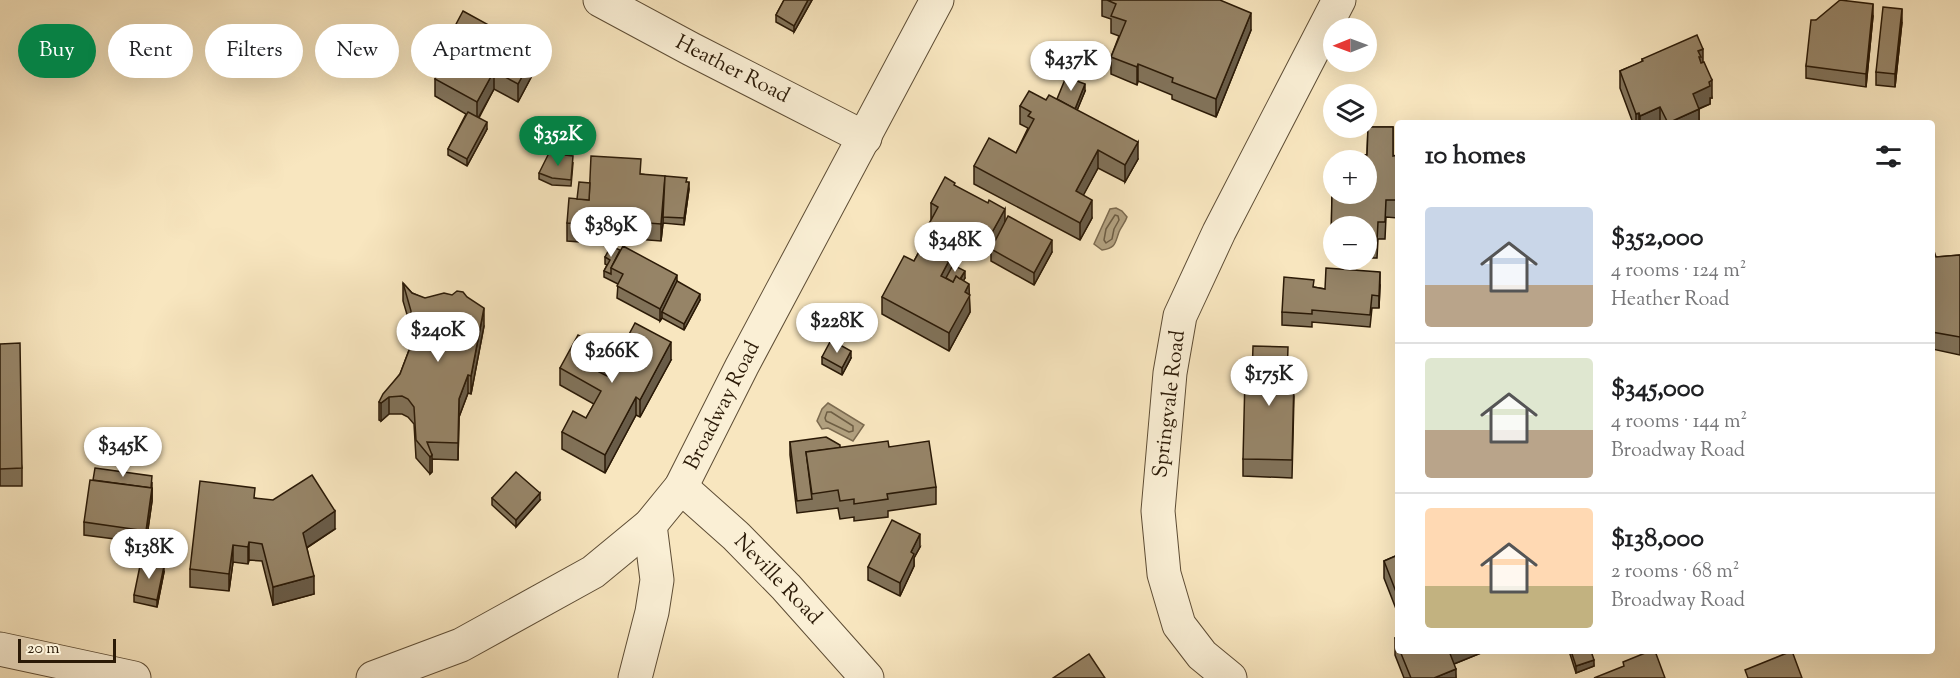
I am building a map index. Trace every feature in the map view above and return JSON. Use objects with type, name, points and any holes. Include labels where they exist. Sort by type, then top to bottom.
[{"type":"street","name":"Heather Road","points":[[600,0],[865,138]]},
{"type":"street","name":"Broadway Road","points":[[373,678],[471,640],[593,572],[650,525],[681,487],[742,366],[938,0]]},
{"type":"street","name":"Springvale Road","points":[[1230,678],[1202,655],[1179,625],[1164,574],[1158,512],[1170,373],[1180,316],[1219,232],[1339,0]]},
{"type":"street","name":"Neville Road","points":[[681,487],[736,536],[786,587],[867,678]]},
{"type":"street","points":[[635,678],[652,612],[657,580],[650,525]]},
{"type":"street","points":[[0,649],[134,678]]},
{"type":"water","points":[[1116,208],[1127,217],[1114,244],[1102,250],[1094,244],[1110,209]]},
{"type":"water","points":[[828,403],[864,425],[853,441],[828,428],[822,429],[817,421],[822,409]]},
{"type":"building","points":[[784,0],[808,0],[794,26],[776,15]]},
{"type":"building","points":[[1107,0],[1220,0],[1251,13],[1216,99],[1172,82],[1173,78],[1138,64],[1137,67],[1111,57],[1126,21],[1111,16],[1116,4]]},
{"type":"building","points":[[1840,0],[1873,4],[1866,74],[1806,66],[1811,20],[1816,20]]},
{"type":"building","points":[[1883,7],[1902,9],[1895,74],[1876,72]]},
{"type":"building","points":[[463,11],[487,24],[456,24]]},
{"type":"building","points":[[1697,35],[1703,49],[1698,51],[1701,63],[1704,62],[1712,80],[1709,82],[1710,86],[1693,94],[1699,109],[1675,120],[1666,120],[1660,107],[1640,116],[1639,113],[1636,114],[1620,71],[1643,61],[1642,59]]},
{"type":"building","points":[[1066,77],[1085,84],[1075,109],[1057,99]]},
{"type":"building","points":[[436,78],[490,78],[477,102]]},
{"type":"building","points":[[507,78],[521,78],[518,84]]},
{"type":"building","points":[[1029,91],[1046,100],[1049,95],[1138,142],[1125,165],[1098,150],[1076,191],[1092,200],[1080,223],[974,166],[989,138],[1016,153],[1034,119],[1028,116],[1031,112],[1020,106]]},
{"type":"building","points":[[468,112],[487,122],[467,159],[448,149]]},
{"type":"building","points":[[1377,127],[1393,127],[1395,200],[1386,200],[1385,222],[1378,222],[1377,241],[1377,216],[1332,216],[1332,204],[1377,204],[1377,150],[1367,150],[1368,138],[1377,138]]},
{"type":"building","points":[[549,153],[573,156],[571,180],[552,178],[539,173]]},
{"type":"building","points":[[591,156],[641,159],[640,174],[665,176],[661,224],[595,219],[594,225],[567,223],[569,198],[589,200]]},
{"type":"building","points":[[665,176],[687,178],[686,182],[689,182],[684,218],[663,217]]},
{"type":"building","points":[[945,177],[955,183],[954,185],[988,203],[989,200],[1005,209],[990,236],[977,229],[970,241],[962,236],[941,276],[953,282],[956,276],[969,284],[965,292],[970,295],[949,333],[882,297],[904,256],[914,261],[925,241],[921,239],[938,207],[931,203]]},
{"type":"building","points":[[579,182],[590,183],[589,200],[577,199]]},
{"type":"building","points":[[1008,216],[1052,240],[1034,273],[991,249]]},
{"type":"building","points":[[611,246],[620,250],[611,268],[611,274],[604,271],[610,260],[605,257]]},
{"type":"building","points":[[623,246],[677,275],[660,309],[617,286],[623,274],[611,268]]},
{"type":"building","points":[[1935,254],[1936,257],[1960,255],[1960,337],[1935,333]]},
{"type":"building","points":[[953,265],[965,271],[960,279],[956,276],[953,282],[946,278]]},
{"type":"building","points":[[1326,270],[1380,272],[1379,296],[1372,295],[1370,315],[1312,310],[1312,314],[1282,312],[1284,277],[1314,280],[1313,287],[1325,289]]},
{"type":"building","points":[[677,281],[700,294],[684,324],[662,312]]},
{"type":"building","points":[[403,283],[412,293],[425,298],[444,293],[452,295],[457,291],[463,292],[484,308],[471,376],[468,375],[459,399],[458,443],[427,442],[432,455],[430,457],[416,440],[414,407],[408,399],[402,396],[389,397],[379,402],[400,374],[411,345],[411,311]]},
{"type":"building","points":[[635,323],[671,342],[640,400],[636,397],[605,455],[562,432],[573,411],[586,418],[601,391],[560,368],[578,335],[610,352],[599,372],[607,376]]},
{"type":"building","points":[[831,340],[851,351],[842,368],[822,357]]},
{"type":"building","points":[[20,343],[22,468],[0,469],[0,344]]},
{"type":"building","points":[[1253,346],[1288,347],[1287,378],[1294,378],[1292,460],[1243,459],[1245,377],[1252,378]]},
{"type":"building","points":[[826,437],[840,445],[840,448],[806,452],[812,499],[797,501],[790,442]]},
{"type":"building","points":[[888,441],[889,447],[929,441],[936,487],[887,494],[888,499],[854,504],[854,499],[840,501],[838,490],[812,494],[806,452]]},
{"type":"building","points":[[95,468],[152,476],[151,488],[93,480]]},
{"type":"building","points":[[516,472],[540,493],[516,520],[492,498]]},
{"type":"building","points":[[312,475],[335,511],[303,533],[314,576],[273,587],[262,544],[249,542],[248,547],[233,545],[229,574],[190,569],[200,481],[255,488],[254,498],[273,500]]},
{"type":"building","points":[[90,480],[152,488],[146,531],[84,522]]},
{"type":"building","points":[[892,520],[920,534],[911,552],[914,554],[900,583],[868,567]]},
{"type":"building","points":[[1395,556],[1395,589],[1384,561]]},
{"type":"building","points":[[141,561],[164,566],[157,600],[134,595]]},
{"type":"building","points":[[1089,654],[1105,678],[1053,678]]},
{"type":"building","points":[[1401,654],[1450,654],[1456,669],[1434,678],[1411,678]]},
{"type":"building","points":[[1572,654],[1592,654],[1594,660],[1576,666]]},
{"type":"building","points":[[1643,654],[1656,654],[1665,678],[1594,678],[1624,666],[1623,662]]},
{"type":"building","points":[[1785,654],[1793,654],[1802,678],[1748,678],[1745,670]]}]
